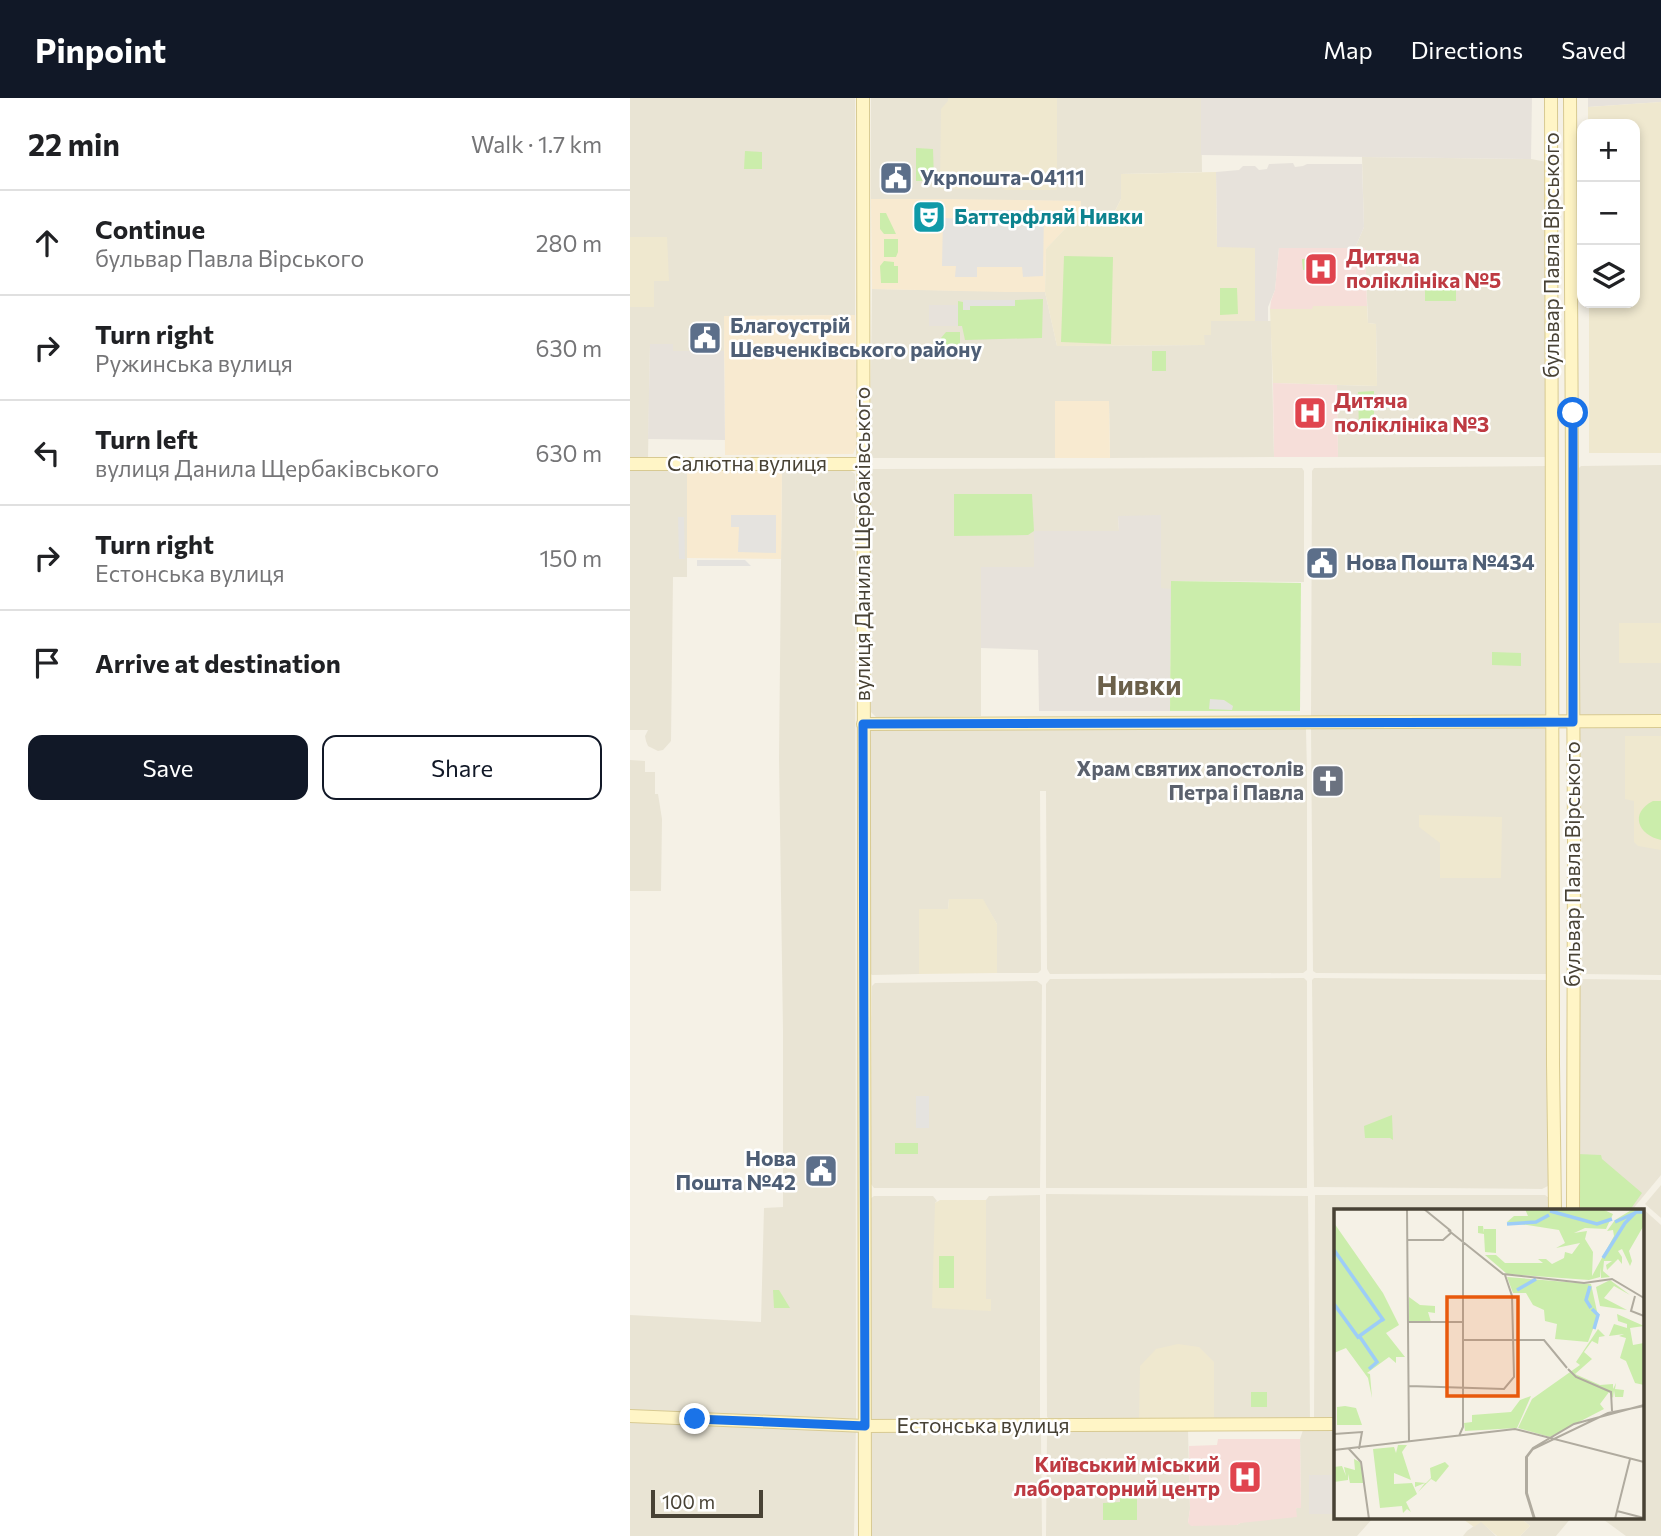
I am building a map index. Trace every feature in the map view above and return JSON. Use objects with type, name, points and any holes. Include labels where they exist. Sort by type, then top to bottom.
[{"type":"street","name":"вулиця Данила Щербаківського","points":[[863,98],[865,1536]]},
{"type":"street","name":"бульвар Павла Вірського","points":[[1551,98],[1555,1209]]},
{"type":"street","name":"бульвар Павла Вірського","points":[[1570,98],[1573,1209]]},
{"type":"street","name":"Салютна вулиця","points":[[630,464],[863,464]]},
{"type":"street","points":[[863,724],[1661,722]]},
{"type":"street","name":"Естонська вулиця","points":[[630,1416],[865,1426],[1334,1424]]},
{"type":"shaded area","points":[[630,98],[855,98],[855,315],[725,316],[724,351],[673,351],[673,345],[650,345],[648,458],[630,458]]},
{"type":"shaded area","points":[[871,98],[1201,98],[1202,172],[1121,174],[1121,199],[1113,215],[1080,213],[1081,201],[871,199]]},
{"type":"shaded area","points":[[948,98],[1057,98],[1057,190],[1005,190],[998,181],[987,181],[982,189],[940,189],[941,109]]},
{"type":"shaded area","points":[[1201,98],[1532,98],[1531,159],[1201,155]]},
{"type":"shaded area","points":[[1588,98],[1661,98],[1661,102],[1588,107]]},
{"type":"shaded area","points":[[1661,102],[1661,453],[1589,453],[1589,308],[1640,308],[1640,119],[1588,119],[1588,107]]},
{"type":"shaded area","points":[[1362,157],[1531,159],[1547,162],[1546,457],[1338,457],[1337,385],[1377,386],[1376,324],[1368,323],[1365,248],[1355,248],[1364,227]]},
{"type":"shaded area","points":[[1293,163],[1295,167],[1307,164],[1362,164],[1364,227],[1355,248],[1279,248],[1275,290],[1268,307],[1268,321],[1255,321],[1255,248],[1217,248],[1216,172],[1239,170],[1243,166],[1255,166],[1259,170],[1267,169],[1269,164]]},
{"type":"shaded area","points":[[1216,172],[1217,247],[1255,248],[1255,321],[1211,321],[1211,335],[1204,335],[1205,345],[1057,346],[1045,292],[1046,249],[1080,213],[1113,215],[1121,199],[1121,174]]},
{"type":"shaded area","points":[[871,199],[1081,201],[1080,213],[1046,249],[1045,292],[1006,292],[872,289]]},
{"type":"shaded area","points":[[970,210],[1044,210],[1043,276],[1023,277],[1022,267],[977,267],[977,277],[955,277],[956,266],[942,266],[943,218],[969,219]]},
{"type":"shaded area","points":[[630,237],[667,237],[669,281],[654,281],[654,307],[630,307]]},
{"type":"shaded area","name":"Дитяча поліклініка №5","points":[[1279,248],[1365,248],[1367,306],[1270,309],[1275,290]]},
{"type":"shaded area","points":[[872,289],[1045,292],[1057,346],[1204,345],[1204,335],[1211,334],[1211,321],[1271,321],[1274,457],[1110,458],[1109,401],[1055,401],[1055,458],[873,458],[870,455]]},
{"type":"shaded area","points":[[963,300],[1015,300],[1015,306],[970,306],[970,310],[963,310]]},
{"type":"shaded area","points":[[929,305],[958,305],[958,326],[929,326]]},
{"type":"shaded area","points":[[1312,306],[1367,306],[1368,323],[1376,324],[1377,386],[1273,383],[1270,309],[1312,309]]},
{"type":"shaded area","points":[[855,315],[857,445],[853,454],[725,455],[724,316]]},
{"type":"shaded area","points":[[650,344],[673,344],[673,351],[724,351],[725,440],[648,439]]},
{"type":"shaded area","points":[[1273,383],[1337,385],[1338,457],[1274,457]]},
{"type":"shaded area","points":[[1055,401],[1109,401],[1110,458],[1055,458]]},
{"type":"shaded area","points":[[1661,465],[1661,718],[1578,718],[1579,468]]},
{"type":"shaded area","points":[[1547,466],[1549,716],[1311,717],[1314,468]]},
{"type":"shaded area","points":[[630,468],[687,468],[687,577],[673,577],[671,741],[663,750],[658,751],[648,746],[645,736],[648,730],[630,730]]},
{"type":"shaded area","points":[[687,468],[782,469],[781,559],[687,558]]},
{"type":"shaded area","points":[[1302,468],[1304,582],[1172,581],[1171,589],[1161,589],[1161,516],[1118,517],[1119,531],[1034,531],[1035,567],[981,567],[981,716],[877,718],[871,712],[868,472],[873,469]]},
{"type":"shaded area","points":[[782,469],[848,469],[855,474],[854,1536],[630,1536],[630,1315],[761,1322],[764,1208],[783,1207],[779,758]]},
{"type":"shaded area","points":[[731,515],[776,515],[776,553],[738,552],[739,527],[731,527]]},
{"type":"shaded area","points":[[1161,515],[1161,588],[1171,589],[1170,711],[1039,711],[1038,650],[981,648],[981,567],[1034,567],[1034,531],[1119,531],[1118,516]]},
{"type":"shaded area","points":[[678,517],[684,517],[685,559],[679,559]]},
{"type":"shaded area","points":[[697,560],[745,560],[751,566],[697,566]]},
{"type":"shaded area","points":[[1619,623],[1661,623],[1661,663],[1619,663]]},
{"type":"shaded area","points":[[1210,699],[1224,700],[1233,706],[1232,710],[1209,709]]},
{"type":"shaded area","points":[[1302,726],[1306,729],[1307,772],[1307,970],[1303,973],[1050,974],[1047,969],[1046,791],[1040,791],[1041,970],[1038,973],[997,973],[997,924],[982,899],[949,899],[948,909],[919,909],[919,974],[872,975],[869,972],[869,732],[873,727]]},
{"type":"shaded area","points":[[1578,726],[1661,726],[1661,975],[1581,974],[1578,971]]},
{"type":"shaded area","points":[[1311,728],[1549,729],[1549,971],[1546,974],[1313,971]]},
{"type":"shaded area","points":[[1625,736],[1661,736],[1661,850],[1638,846],[1634,842],[1634,801],[1625,799]]},
{"type":"shaded area","points":[[630,760],[645,761],[645,772],[655,772],[655,794],[658,794],[662,819],[661,891],[630,891]]},
{"type":"shaded area","points":[[1419,815],[1502,817],[1501,878],[1440,878],[1440,843],[1419,827]]},
{"type":"shaded area","points":[[949,899],[983,899],[997,924],[997,973],[919,974],[919,909],[948,909]]},
{"type":"shaded area","points":[[1304,978],[1307,981],[1307,1188],[1046,1188],[1046,984],[1050,979]]},
{"type":"shaded area","points":[[1314,978],[1548,980],[1551,1180],[1548,1186],[1542,1189],[1314,1187]]},
{"type":"shaded area","points":[[1579,979],[1661,980],[1661,1175],[1633,1209],[1575,1209]]},
{"type":"shaded area","points":[[1037,981],[1042,985],[1040,1188],[874,1188],[871,1184],[872,986],[875,983]]},
{"type":"shaded area","points":[[916,1096],[929,1096],[929,1128],[916,1128]]},
{"type":"shaded area","points":[[1661,1185],[1661,1218],[1645,1204]]},
{"type":"shaded area","points":[[1046,1194],[1308,1196],[1310,1422],[1053,1422],[1047,1417]]},
{"type":"shaded area","points":[[1040,1195],[1040,1418],[1036,1422],[873,1423],[870,1420],[870,1199],[874,1196],[933,1196],[986,1299],[986,1200],[989,1196]]},
{"type":"shaded area","points":[[1315,1195],[1545,1195],[1552,1200],[1552,1209],[1334,1209],[1334,1422],[1314,1422]]},
{"type":"shaded area","points":[[940,1200],[986,1200],[986,1299],[991,1299],[991,1311],[932,1308],[935,1203]]},
{"type":"shaded area","points":[[1644,1210],[1661,1225],[1661,1536],[1626,1536],[1601,1518],[1644,1518]]},
{"type":"shaded area","points":[[1178,1344],[1199,1347],[1214,1362],[1214,1421],[1139,1422],[1140,1366],[1156,1349]]},
{"type":"shaded area","points":[[1334,1429],[1334,1518],[1373,1518],[1357,1536],[1046,1536],[1047,1434],[1051,1430],[1188,1430],[1188,1523],[1237,1525],[1301,1507],[1300,1439],[1303,1430]]},
{"type":"shaded area","points":[[875,1430],[1037,1430],[1041,1434],[1042,1536],[871,1536],[871,1433]]},
{"type":"shaded area","name":"Київський міський лабораторний центр","points":[[1218,1439],[1300,1439],[1301,1508],[1296,1508],[1297,1517],[1237,1525],[1191,1526],[1188,1523],[1189,1446],[1217,1445]]},
{"type":"shaded area","points":[[1309,1475],[1334,1475],[1334,1514],[1309,1514]]},
{"type":"shaded area","points":[[1461,1518],[1520,1518],[1530,1526],[1520,1536],[1497,1536],[1481,1522],[1474,1527]]},
{"type":"shaded area","points":[[1520,1518],[1571,1518],[1556,1536],[1520,1536],[1530,1526]]},
{"type":"shaded area","points":[[1481,1521],[1496,1536],[1463,1536],[1467,1531]]},
{"type":"green space","points":[[916,148],[933,149],[934,181],[916,181]]},
{"type":"green space","points":[[745,151],[762,152],[762,169],[744,169]]},
{"type":"green space","points":[[880,213],[886,213],[896,234],[884,234],[880,229]]},
{"type":"green space","points":[[884,239],[898,239],[896,257],[884,257]]},
{"type":"green space","points":[[1064,256],[1113,257],[1111,344],[1061,342]]},
{"type":"green space","points":[[1322,258],[1323,269],[1303,270],[1302,259]]},
{"type":"green space","points":[[884,261],[894,262],[894,266],[898,266],[898,283],[881,283],[880,266]]},
{"type":"green space","points":[[1425,279],[1456,279],[1456,301],[1425,301]]},
{"type":"green space","points":[[1220,288],[1237,288],[1238,314],[1220,315]]},
{"type":"green space","points":[[1043,299],[1042,338],[965,340],[962,326],[958,326],[958,301],[963,302],[963,309],[970,306],[1015,306],[1015,300]]},
{"type":"green space","points":[[946,332],[960,332],[960,349],[941,349],[941,338]]},
{"type":"green space","points":[[1152,351],[1166,351],[1166,371],[1152,371]]},
{"type":"green space","points":[[1374,391],[1374,431],[1359,431],[1358,392]]},
{"type":"green space","points":[[954,494],[1032,494],[1034,531],[1028,535],[954,536]]},
{"type":"green space","points":[[1171,581],[1301,583],[1300,711],[1170,711]]},
{"type":"green space","points":[[1492,652],[1521,653],[1521,666],[1492,665]]},
{"type":"green space","points":[[1653,801],[1661,801],[1661,840],[1647,833],[1639,823],[1641,811]]},
{"type":"green space","points":[[1392,1115],[1393,1140],[1365,1138],[1364,1126]]},
{"type":"green space","points":[[895,1143],[918,1143],[918,1154],[895,1154]]},
{"type":"green space","points":[[1578,1154],[1601,1155],[1602,1159],[1642,1193],[1631,1209],[1577,1209]]},
{"type":"green space","points":[[939,1256],[954,1256],[954,1288],[939,1288]]},
{"type":"green space","points":[[773,1290],[779,1290],[790,1308],[774,1308]]},
{"type":"green space","points":[[1251,1392],[1267,1392],[1267,1407],[1251,1407]]},
{"type":"green space","points":[[1120,1487],[1137,1487],[1137,1520],[1103,1520],[1103,1503],[1120,1502]]},
{"type":"place","name":"Укрпошта-04111","points":[[896,178]]},
{"type":"place","name":"Баттерфляй Нивки","points":[[929,217]]},
{"type":"place","name":"Дитяча поліклініка №5","points":[[1321,269]]},
{"type":"place","name":"Благоустрій Шевченківського району","points":[[705,338]]},
{"type":"place","name":"Дитяча поліклініка №3","points":[[1310,413]]},
{"type":"place","name":"Нова Пошта №434","points":[[1322,563]]},
{"type":"place","name":"Храм святих апостолів Петра і Павла","points":[[1328,781]]},
{"type":"place","name":"Нова Пошта №42","points":[[821,1171]]},
{"type":"place","name":"Київський міський лабораторний центр","points":[[1245,1477]]},
{"type":"district","name":"Нивки","points":[[1139,685]]},
{"type":"route","points":[[695,1419],[865,1426],[863,724],[1573,722],[1573,413]]}]
